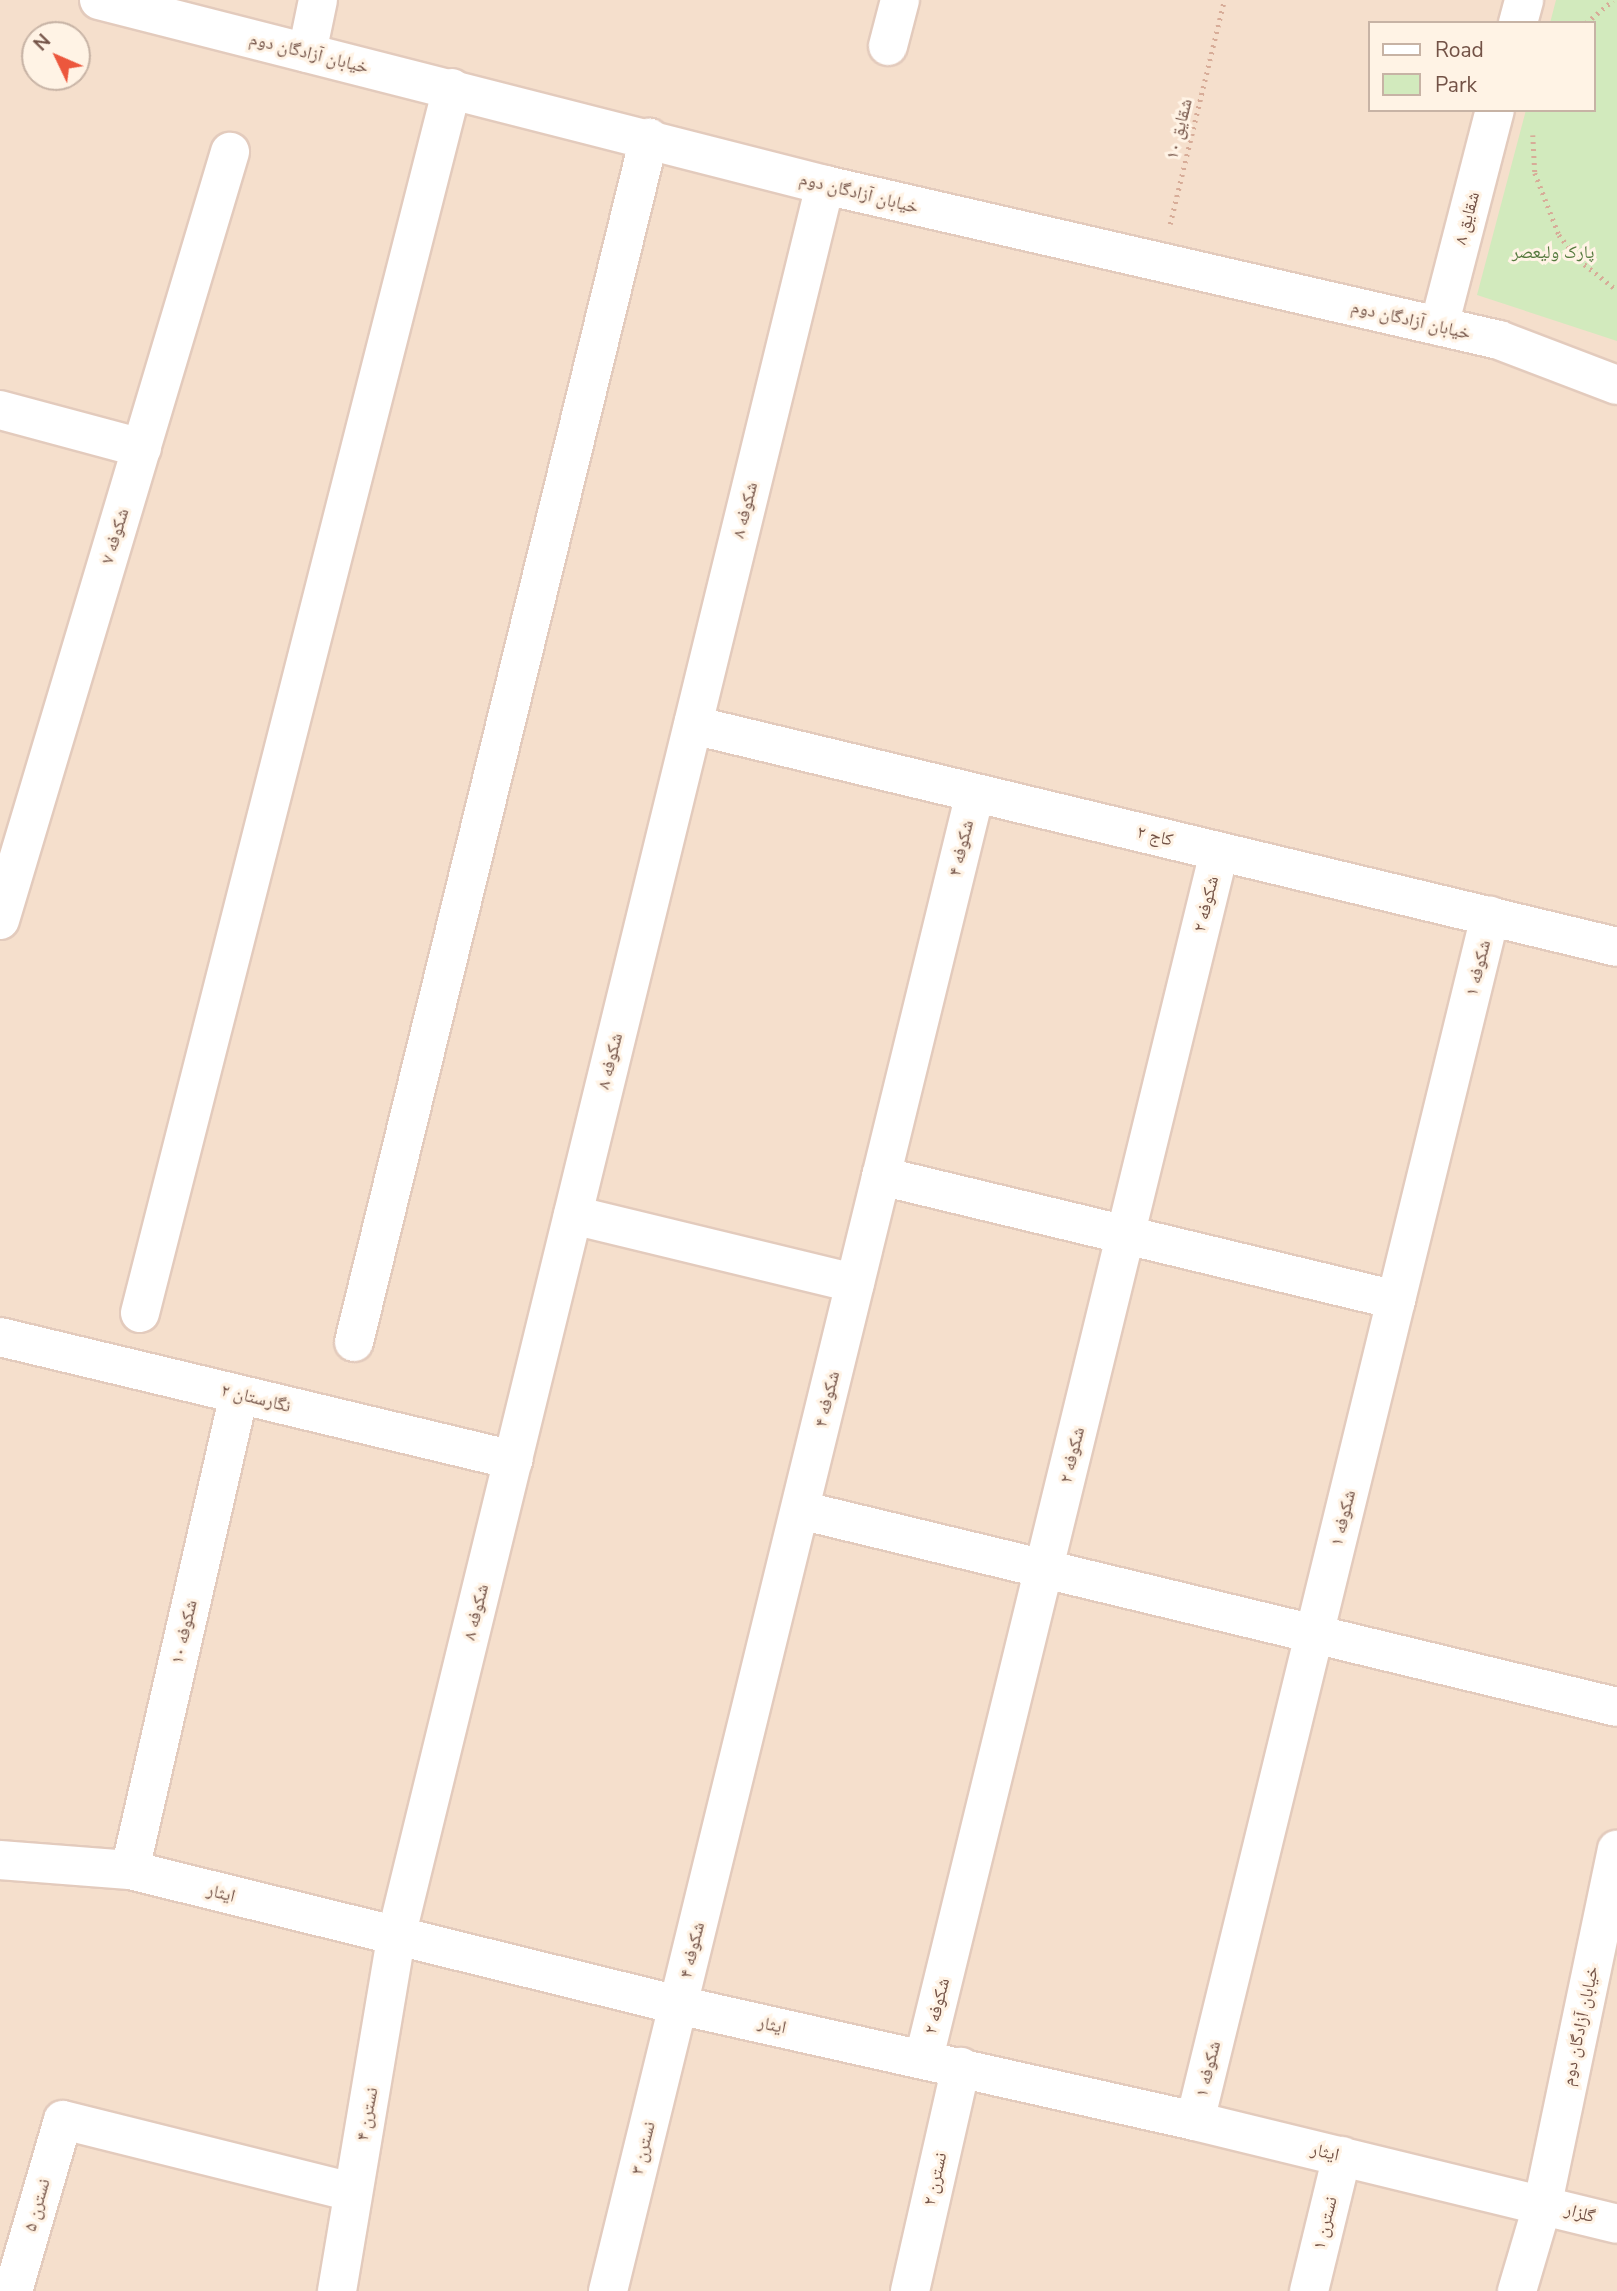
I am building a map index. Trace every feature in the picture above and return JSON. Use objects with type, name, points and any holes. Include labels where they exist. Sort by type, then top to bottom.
[{"type":"street","name":"خیابان آزادگان دوم","points":[[99,0],[825,185],[1499,340],[1607,378],[1617,386]]},
{"type":"street","points":[[307,53],[318,0]]},
{"type":"street","points":[[888,46],[900,0]]},
{"type":"street","points":[[1519,21],[1524,0]]},
{"type":"street","points":[[140,1313],[452,88]]},
{"type":"street","name":"شقایق ۸","points":[[1439,326],[1494,112]]},
{"type":"street","points":[[354,1342],[649,138]]},
{"type":"street","name":"شکوفه ۷","points":[[0,920],[230,152]]},
{"type":"street","name":"شکوفه ۸","points":[[396,1937],[825,185]]},
{"type":"street","points":[[0,410],[142,448]]},
{"type":"street","name":"کاج ۲","points":[[693,725],[1617,947]]},
{"type":"street","name":"شکوفه ۴","points":[[678,2005],[975,793]]},
{"type":"street","name":"شکوفه ۲","points":[[924,2058],[1219,852]]},
{"type":"street","name":"شکوفه ۱","points":[[1195,2121],[1490,916]]},
{"type":"street","points":[[881,1176],[1396,1300]]},
{"type":"street","points":[[573,1215],[855,1283]]},
{"type":"street","name":"نگارستان ۲","points":[[0,1337],[513,1460]]},
{"type":"street","name":"شکوفه ۱۰","points":[[130,1870],[239,1394]]},
{"type":"street","points":[[800,1510],[1617,1707]]},
{"type":"street","name":"خیابان آزادگان دوم","points":[[1517,2291],[1543,2203],[1617,1850]]},
{"type":"street","name":"ایثار","points":[[0,1860],[130,1870],[678,2005],[924,2058],[1543,2203]]},
{"type":"street","name":"نسترن ۴","points":[[337,2291],[396,1937]]},
{"type":"street","name":"نسترن ۳","points":[[608,2291],[678,2005]]},
{"type":"street","name":"نسترن ۲","points":[[910,2291],[961,2067]]},
{"type":"street","name":"نسترن ۵","points":[[13,2291],[63,2120],[352,2192]]},
{"type":"street","name":"نسترن ۱","points":[[1309,2291],[1342,2156]]},
{"type":"street","name":"گلزار","points":[[1543,2203],[1617,2224]]},
{"type":"path","name":"شقایق ۱۰","points":[[1160,264],[1224,0]]},
{"type":"path","points":[[1588,21],[1614,0]]},
{"type":"path","points":[[1534,130],[1535,173],[1559,234],[1579,260],[1617,290]]},
{"type":"shaded area","points":[[0,0],[1617,0],[1617,2291],[0,2291]]},
{"type":"green space","name":"پارک ولیعصر","points":[[1556,0],[1617,0],[1617,341],[1477,295],[1525,112],[1596,112],[1596,21],[1551,21]]}]
